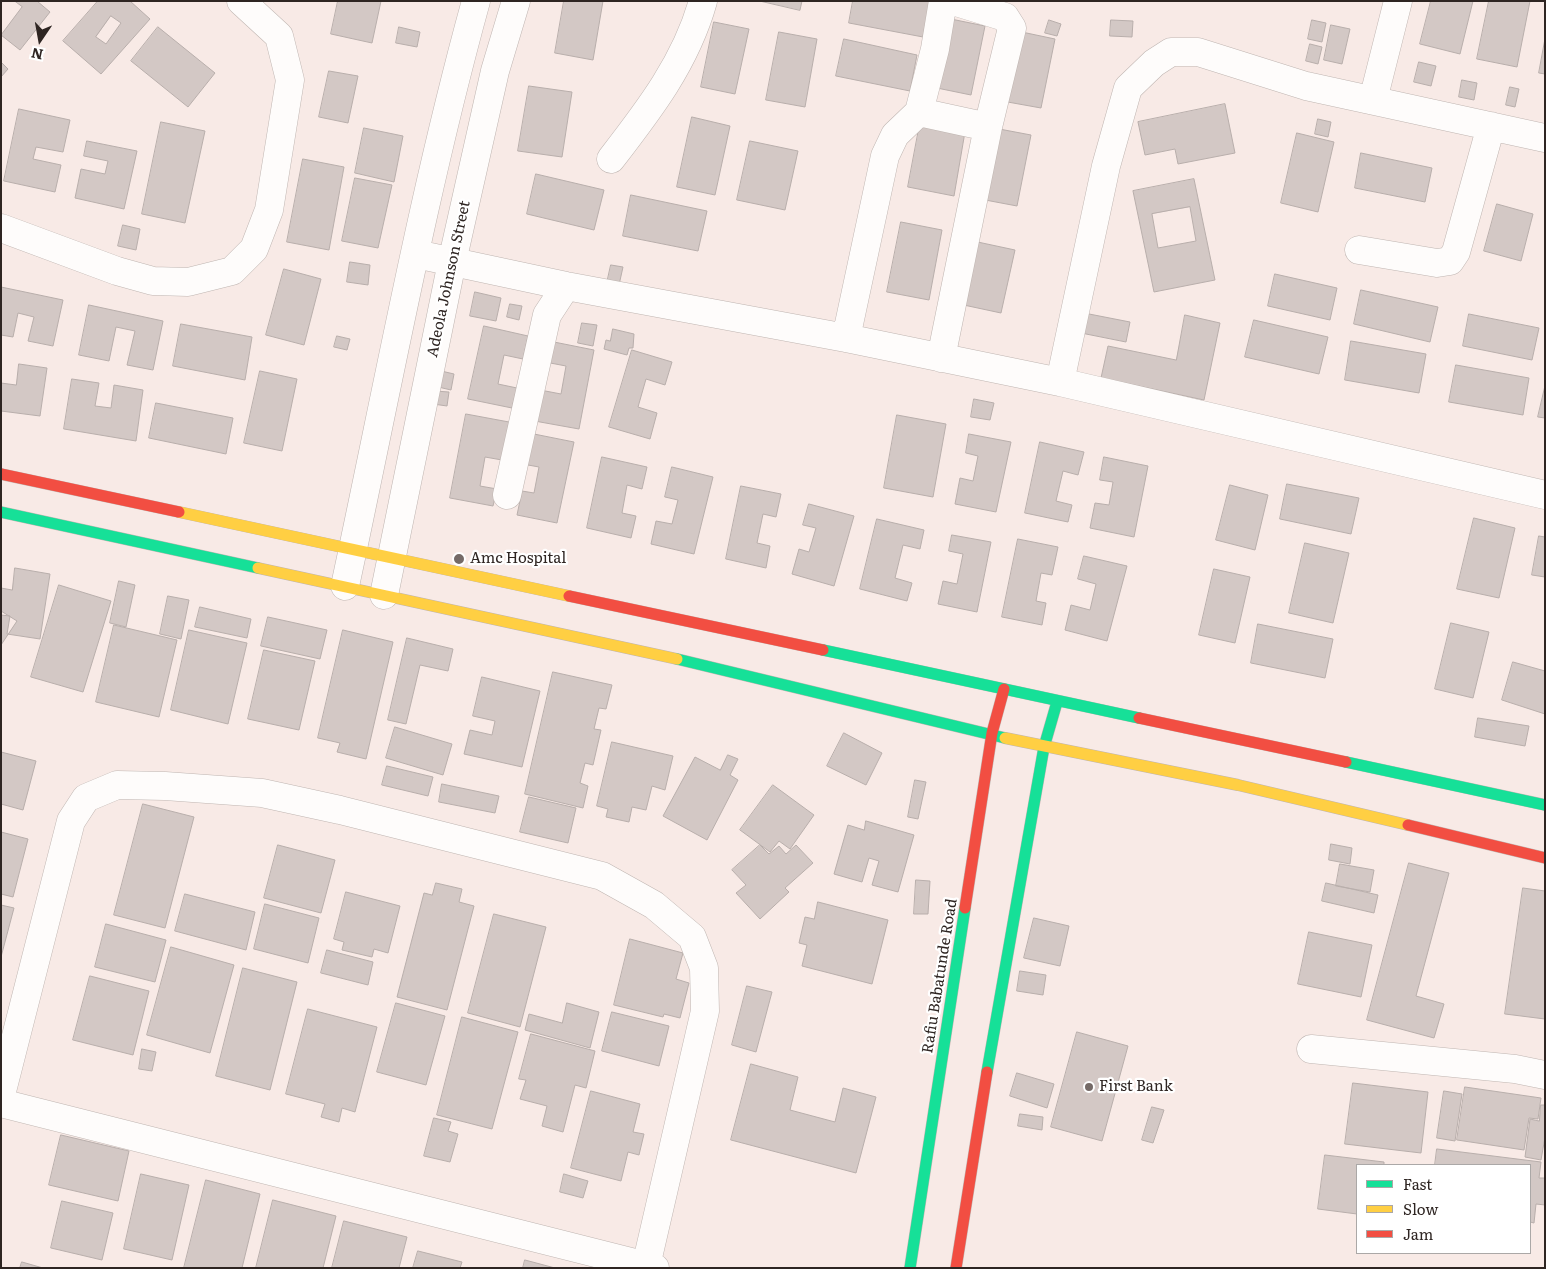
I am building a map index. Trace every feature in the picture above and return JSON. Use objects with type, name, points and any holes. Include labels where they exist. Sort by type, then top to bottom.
[{"type":"street","points":[[1,228],[117,271],[153,281],[188,282],[232,271],[254,249],[269,210],[290,80],[280,36],[242,1]]},
{"type":"street","points":[[345,586],[416,254],[476,1]]},
{"type":"street","name":"Adeola Johnson Street","points":[[384,595],[452,262],[495,71],[516,1]]},
{"type":"street","points":[[611,159],[653,105],[679,63],[698,19],[702,1]]},
{"type":"street","points":[[846,338],[885,156],[895,136],[919,112],[935,49],[943,1]]},
{"type":"street","points":[[941,358],[988,127],[1012,28],[1005,17],[953,1]]},
{"type":"street","points":[[1373,100],[1398,1]]},
{"type":"street","points":[[1060,382],[1116,125],[1128,88],[1154,63],[1171,52],[1198,52],[1306,86],[1545,138]]},
{"type":"street","points":[[919,112],[988,127]]},
{"type":"street","points":[[1359,250],[1437,263],[1450,261],[1456,252],[1491,126]]},
{"type":"street","points":[[416,254],[566,286],[846,338],[1060,382],[1545,495]]},
{"type":"street","points":[[506,495],[547,315],[566,286]]},
{"type":"street","points":[[1,474],[1004,689],[1056,702],[1250,740],[1545,805]]},
{"type":"street","points":[[1,512],[673,658],[1044,747],[1238,786],[1545,858]]},
{"type":"street","name":"Rafiu Babatunde Road","points":[[910,1268],[992,733],[1004,689]]},
{"type":"street","points":[[956,1268],[984,1090],[1044,747],[1056,702]]},
{"type":"street","points":[[1,1095],[71,821],[86,798],[117,785],[165,786],[262,793],[340,810],[602,876],[654,905],[692,937],[704,968],[705,1011],[651,1267],[1,1103]]},
{"type":"street","points":[[1311,1049],[1515,1069],[1545,1076]]},
{"type":"building","points":[[15,1],[37,1],[50,12],[20,50],[1,35],[22,7]]},
{"type":"building","points":[[98,1],[130,1],[150,19],[101,74],[63,41]],"holes":[[[111,16],[121,23],[106,44],[96,37]]]},
{"type":"building","points":[[338,1],[381,1],[372,43],[331,34]]},
{"type":"building","points":[[564,1],[603,1],[593,60],[555,53]]},
{"type":"building","points":[[760,1],[802,1],[800,10]]},
{"type":"building","points":[[853,1],[930,1],[923,37],[849,23]]},
{"type":"building","points":[[1431,1],[1473,1],[1460,54],[1420,44]]},
{"type":"building","points":[[1489,1],[1530,1],[1517,67],[1477,59]]},
{"type":"building","points":[[946,18],[985,26],[971,95],[932,87]]},
{"type":"building","points":[[1049,20],[1061,24],[1057,36],[1045,33]]},
{"type":"building","points":[[1111,20],[1133,21],[1132,37],[1110,36]]},
{"type":"building","points":[[1312,20],[1326,23],[1322,42],[1308,39]]},
{"type":"building","points":[[714,22],[749,29],[735,94],[701,87]]},
{"type":"building","points":[[1331,25],[1350,29],[1342,64],[1324,60]]},
{"type":"building","points":[[158,27],[215,73],[188,107],[131,61]]},
{"type":"building","points":[[399,27],[420,32],[417,47],[396,43]]},
{"type":"building","points":[[1017,31],[1055,39],[1041,108],[1002,101]]},
{"type":"building","points":[[779,32],[817,39],[805,107],[766,100]]},
{"type":"building","points":[[844,39],[917,55],[910,91],[836,76]]},
{"type":"building","points":[[1545,39],[1545,74],[1539,73]]},
{"type":"building","points":[[1310,44],[1322,47],[1318,64],[1306,61]]},
{"type":"building","points":[[1,62],[8,69],[1,77]]},
{"type":"building","points":[[1419,62],[1436,66],[1431,86],[1414,82]]},
{"type":"building","points":[[329,71],[358,76],[348,123],[319,117]]},
{"type":"building","points":[[1462,80],[1477,83],[1474,100],[1459,97]]},
{"type":"building","points":[[529,86],[572,92],[562,157],[518,151]]},
{"type":"building","points":[[1510,87],[1519,89],[1515,107],[1506,105]]},
{"type":"building","points":[[1225,104],[1235,153],[1178,164],[1175,149],[1145,155],[1138,122]]},
{"type":"building","points":[[19,109],[70,120],[63,152],[36,147],[33,159],[61,165],[55,192],[4,181]]},
{"type":"building","points":[[692,117],[730,126],[715,195],[677,187]]},
{"type":"building","points":[[921,118],[966,126],[954,196],[908,187]]},
{"type":"building","points":[[1318,119],[1331,122],[1328,137],[1315,134]]},
{"type":"building","points":[[161,122],[205,131],[185,223],[142,214]]},
{"type":"building","points":[[364,128],[403,136],[394,182],[355,173]]},
{"type":"building","points":[[994,128],[1031,135],[1017,206],[980,199]]},
{"type":"building","points":[[1297,133],[1334,142],[1318,212],[1281,203]]},
{"type":"building","points":[[87,141],[137,151],[124,209],[75,198],[81,169],[105,174],[108,161],[84,156]]},
{"type":"building","points":[[750,141],[798,151],[785,210],[737,200]]},
{"type":"building","points":[[1361,153],[1432,168],[1425,202],[1355,188]]},
{"type":"building","points":[[303,159],[344,167],[329,250],[287,242]]},
{"type":"building","points":[[536,174],[604,190],[594,230],[527,214]]},
{"type":"building","points":[[355,178],[392,185],[378,248],[342,241]]},
{"type":"building","points":[[1194,179],[1215,280],[1154,292],[1133,191]],"holes":[[[1190,207],[1196,241],[1158,248],[1152,214]]]},
{"type":"building","points":[[631,195],[707,211],[698,251],[623,236]]},
{"type":"building","points":[[1497,204],[1533,214],[1521,261],[1484,251]]},
{"type":"building","points":[[901,222],[942,230],[929,300],[887,292]]},
{"type":"building","points":[[123,225],[140,229],[136,250],[118,246]]},
{"type":"building","points":[[973,241],[1015,250],[1001,313],[959,304]]},
{"type":"building","points":[[350,262],[370,265],[368,285],[347,282]]},
{"type":"building","points":[[611,265],[623,267],[619,285],[607,283]]},
{"type":"building","points":[[284,269],[321,279],[304,345],[266,335]]},
{"type":"building","points":[[1275,274],[1337,288],[1330,320],[1268,306]]},
{"type":"building","points":[[1,287],[63,300],[53,346],[28,341],[34,317],[18,313],[13,337],[1,335]]},
{"type":"building","points":[[1361,290],[1438,307],[1430,342],[1354,324]]},
{"type":"building","points":[[475,292],[501,298],[496,321],[470,316]]},
{"type":"building","points":[[510,304],[522,306],[519,320],[507,317]]},
{"type":"building","points":[[89,305],[163,321],[153,370],[127,365],[135,331],[116,327],[109,361],[79,355]]},
{"type":"building","points":[[1084,313],[1130,322],[1126,342],[1081,333]]},
{"type":"building","points":[[1469,314],[1539,328],[1532,360],[1463,346]]},
{"type":"building","points":[[1185,315],[1220,323],[1204,400],[1101,378],[1108,346],[1176,360]]},
{"type":"building","points":[[1254,320],[1328,337],[1319,374],[1245,357]]},
{"type":"building","points":[[582,323],[597,325],[593,346],[578,343]]},
{"type":"building","points":[[181,324],[252,337],[245,380],[173,366]]},
{"type":"building","points":[[484,326],[528,336],[523,359],[504,355],[498,384],[517,388],[512,408],[468,399]]},
{"type":"building","points":[[613,329],[634,334],[633,348],[629,348],[627,355],[604,349],[606,340],[610,341]]},
{"type":"building","points":[[337,336],[350,339],[347,350],[334,347]]},
{"type":"building","points":[[549,341],[594,350],[579,429],[529,420],[535,389],[561,394],[566,366],[545,362]]},
{"type":"building","points":[[1351,341],[1426,354],[1419,393],[1345,380]]},
{"type":"building","points":[[632,350],[672,362],[665,385],[646,379],[638,407],[657,413],[650,439],[609,427]]},
{"type":"building","points":[[19,364],[47,368],[40,416],[1,411],[1,383],[16,385]]},
{"type":"building","points":[[1456,365],[1529,378],[1523,415],[1449,402]]},
{"type":"building","points":[[437,370],[454,374],[451,390],[434,386]]},
{"type":"building","points":[[260,371],[297,379],[282,451],[244,443]]},
{"type":"building","points":[[72,379],[99,383],[95,406],[111,408],[114,385],[143,390],[136,441],[64,429]]},
{"type":"building","points":[[1545,386],[1545,418],[1538,417]]},
{"type":"building","points":[[435,391],[449,392],[447,406],[433,404]]},
{"type":"building","points":[[974,399],[994,403],[990,420],[971,417]]},
{"type":"building","points":[[156,403],[233,418],[226,454],[149,438]]},
{"type":"building","points":[[466,414],[509,422],[502,460],[485,457],[480,486],[497,489],[493,506],[450,498]]},
{"type":"building","points":[[897,415],[946,424],[933,497],[884,488]]},
{"type":"building","points":[[534,434],[574,442],[557,523],[517,515],[522,491],[534,493],[539,467],[528,465]]},
{"type":"building","points":[[969,434],[1011,442],[996,512],[955,504],[960,478],[973,481],[978,456],[966,453]]},
{"type":"building","points":[[1040,442],[1084,452],[1078,475],[1063,471],[1056,501],[1072,505],[1068,522],[1025,513]]},
{"type":"building","points":[[602,457],[647,467],[642,489],[627,485],[622,513],[636,516],[631,538],[587,528]]},
{"type":"building","points":[[1104,457],[1148,466],[1134,537],[1090,528],[1095,503],[1109,505],[1113,482],[1100,480]]},
{"type":"building","points":[[672,467],[713,477],[694,554],[651,544],[656,521],[672,524],[678,500],[665,497]]},
{"type":"building","points":[[1287,484],[1359,498],[1351,534],[1280,519]]},
{"type":"building","points":[[1230,485],[1268,495],[1255,550],[1216,540]]},
{"type":"building","points":[[741,486],[781,494],[776,517],[763,514],[757,543],[770,546],[766,568],[726,559]]},
{"type":"building","points":[[809,504],[854,516],[834,586],[792,574],[799,549],[809,552],[816,528],[803,525]]},
{"type":"building","points":[[1474,518],[1515,528],[1499,598],[1457,589]]},
{"type":"building","points":[[877,519],[924,530],[920,549],[903,545],[895,578],[912,583],[907,601],[860,589]]},
{"type":"building","points":[[952,535],[991,542],[977,612],[938,604],[943,581],[957,584],[963,554],[949,551]]},
{"type":"building","points":[[1539,536],[1545,537],[1545,577],[1532,575]]},
{"type":"building","points":[[1018,539],[1058,547],[1052,575],[1041,573],[1036,601],[1046,603],[1042,625],[1002,617]]},
{"type":"building","points":[[1305,543],[1349,553],[1333,623],[1289,613]]},
{"type":"building","points":[[1084,556],[1127,566],[1107,641],[1065,630],[1071,605],[1090,610],[1096,584],[1078,579]]},
{"type":"building","points":[[15,568],[50,574],[40,639],[7,634],[10,616],[1,615],[1,588],[12,590]]},
{"type":"building","points":[[1214,569],[1250,577],[1235,643],[1199,635]]},
{"type":"building","points":[[119,581],[135,585],[126,627],[110,623]]},
{"type":"building","points":[[59,585],[111,601],[83,692],[31,677]]},
{"type":"building","points":[[168,596],[189,600],[181,639],[160,634]]},
{"type":"building","points":[[200,607],[251,619],[247,638],[195,627]]},
{"type":"building","points":[[1,611],[17,621],[1,645]]},
{"type":"building","points":[[268,617],[327,630],[320,659],[261,646]]},
{"type":"building","points":[[1451,623],[1489,632],[1473,698],[1435,689]]},
{"type":"building","points":[[1258,624],[1333,639],[1325,678],[1251,663]]},
{"type":"building","points":[[114,625],[177,640],[159,717],[96,702]]},
{"type":"building","points":[[189,630],[247,643],[228,724],[171,710]]},
{"type":"building","points":[[343,630],[393,642],[366,759],[337,752],[340,743],[318,738]]},
{"type":"building","points":[[407,638],[453,649],[448,671],[420,665],[406,724],[388,720]]},
{"type":"building","points":[[264,650],[315,661],[299,730],[248,719]]},
{"type":"building","points":[[1513,662],[1545,671],[1545,714],[1502,700]]},
{"type":"building","points":[[553,672],[612,685],[606,709],[599,708],[594,729],[601,730],[593,765],[585,763],[580,783],[588,786],[583,808],[525,794]]},
{"type":"building","points":[[482,677],[540,691],[522,767],[464,754],[470,730],[492,735],[495,721],[473,716]]},
{"type":"building","points":[[1478,718],[1529,726],[1525,746],[1475,737]]},
{"type":"building","points":[[395,727],[452,744],[443,775],[386,758]]},
{"type":"building","points":[[844,733],[882,753],[866,785],[827,766]]},
{"type":"building","points":[[612,742],[673,756],[665,790],[652,786],[646,810],[632,807],[629,822],[606,817],[608,809],[597,806]]},
{"type":"building","points":[[1,752],[36,761],[23,810],[1,804]]},
{"type":"building","points":[[728,755],[738,759],[730,775],[738,780],[707,840],[663,816],[695,757],[720,770]]},
{"type":"building","points":[[387,766],[433,777],[428,796],[382,785]]},
{"type":"building","points":[[915,780],[926,782],[918,819],[908,817]]},
{"type":"building","points":[[442,784],[499,796],[495,813],[439,802]]},
{"type":"building","points":[[773,785],[814,815],[790,849],[779,841],[770,852],[740,830]]},
{"type":"building","points":[[529,797],[576,808],[568,843],[520,832]]},
{"type":"building","points":[[143,804],[194,817],[165,928],[114,915]]},
{"type":"building","points":[[866,821],[914,835],[898,892],[872,885],[879,861],[869,858],[862,882],[834,874],[848,825],[864,830]]},
{"type":"building","points":[[1,832],[28,839],[13,897],[1,894]]},
{"type":"building","points":[[1331,844],[1352,848],[1350,864],[1329,860]]},
{"type":"building","points":[[278,845],[335,860],[321,913],[264,898]]},
{"type":"building","points":[[760,845],[769,854],[779,846],[786,854],[796,845],[813,863],[785,888],[789,892],[760,919],[736,893],[746,885],[732,870]]},
{"type":"building","points":[[1409,863],[1449,873],[1416,996],[1444,1004],[1434,1038],[1367,1020]]},
{"type":"building","points":[[1340,864],[1374,870],[1370,892],[1336,886]]},
{"type":"building","points":[[916,880],[930,881],[928,914],[914,914]]},
{"type":"building","points":[[436,883],[462,889],[459,902],[474,906],[447,1010],[397,997],[424,893],[432,895]]},
{"type":"building","points":[[1326,883],[1378,895],[1374,913],[1322,901]]},
{"type":"building","points":[[1523,888],[1545,891],[1545,1019],[1505,1014]]},
{"type":"building","points":[[346,892],[400,906],[388,953],[374,949],[372,957],[342,950],[344,942],[334,939]]},
{"type":"building","points":[[185,894],[255,912],[246,950],[175,931]]},
{"type":"building","points":[[818,902],[888,920],[872,984],[802,966],[807,945],[799,943],[805,917],[814,919]]},
{"type":"building","points":[[265,904],[319,918],[308,963],[254,949]]},
{"type":"building","points":[[1,905],[14,908],[1,957]]},
{"type":"building","points":[[494,914],[546,927],[520,1027],[468,1013]]},
{"type":"building","points":[[1034,918],[1069,926],[1060,966],[1024,958]]},
{"type":"building","points":[[106,924],[166,940],[155,982],[95,967]]},
{"type":"building","points":[[1309,932],[1372,945],[1361,997],[1298,984]]},
{"type":"building","points":[[630,939],[683,953],[676,979],[689,983],[680,1018],[664,1014],[663,1017],[614,1005]]},
{"type":"building","points":[[171,947],[234,965],[210,1053],[147,1035]]},
{"type":"building","points":[[327,950],[373,962],[368,985],[321,973]]},
{"type":"building","points":[[243,968],[297,982],[270,1090],[216,1076]]},
{"type":"building","points":[[1020,971],[1046,975],[1043,995],[1017,991]]},
{"type":"building","points":[[90,976],[149,991],[133,1055],[73,1040]]},
{"type":"building","points":[[747,986],[772,992],[756,1052],[732,1045]]},
{"type":"building","points":[[396,1003],[445,1016],[426,1085],[377,1072]]},
{"type":"building","points":[[567,1003],[599,1012],[590,1048],[525,1030],[529,1014],[562,1023]]},
{"type":"building","points":[[308,1009],[377,1027],[355,1112],[342,1108],[339,1122],[321,1117],[325,1104],[286,1094]]},
{"type":"building","points":[[612,1012],[669,1026],[659,1066],[602,1051]]},
{"type":"building","points":[[462,1017],[518,1032],[492,1129],[437,1115]]},
{"type":"building","name":"First Bank","points":[[1077,1032],[1128,1046],[1102,1141],[1051,1127]]},
{"type":"building","points":[[531,1034],[595,1051],[586,1088],[575,1085],[563,1132],[542,1126],[547,1106],[520,1099],[526,1080],[519,1079]]},
{"type":"building","points":[[142,1049],[156,1052],[152,1071],[139,1069]]},
{"type":"building","points":[[751,1064],[798,1077],[790,1110],[835,1122],[843,1088],[876,1097],[856,1173],[731,1140]]},
{"type":"building","points":[[1017,1073],[1054,1084],[1047,1108],[1010,1096]]},
{"type":"building","points":[[1353,1083],[1428,1092],[1421,1153],[1345,1144]]},
{"type":"building","points":[[1465,1087],[1541,1098],[1538,1119],[1529,1118],[1524,1150],[1457,1140]]},
{"type":"building","points":[[591,1091],[640,1104],[633,1132],[644,1134],[639,1155],[628,1152],[621,1181],[571,1168]]},
{"type":"building","points":[[1444,1091],[1462,1094],[1455,1141],[1437,1138]]},
{"type":"building","points":[[1541,1105],[1545,1105],[1545,1137],[1541,1160],[1525,1157],[1530,1119],[1539,1121]]},
{"type":"building","points":[[1152,1107],[1164,1110],[1153,1143],[1142,1140]]},
{"type":"building","points":[[1020,1114],[1043,1117],[1042,1130],[1018,1126]]},
{"type":"building","points":[[434,1118],[451,1122],[448,1131],[458,1134],[450,1162],[424,1156]]},
{"type":"building","points":[[61,1135],[129,1151],[118,1201],[49,1185]]},
{"type":"building","points":[[1437,1149],[1541,1162],[1539,1178],[1545,1178],[1545,1205],[1536,1204],[1534,1223],[1531,1222],[1531,1164],[1435,1164]]},
{"type":"building","points":[[1325,1155],[1384,1162],[1384,1164],[1356,1164],[1356,1214],[1318,1209]]},
{"type":"building","points":[[141,1174],[189,1185],[172,1260],[124,1249]]},
{"type":"building","points":[[564,1174],[588,1181],[583,1198],[560,1192]]},
{"type":"building","points":[[206,1180],[260,1194],[242,1268],[184,1268]]},
{"type":"building","points":[[273,1200],[336,1216],[323,1268],[256,1268]]},
{"type":"building","points":[[62,1201],[113,1213],[102,1260],[51,1248]]},
{"type":"building","points":[[344,1221],[407,1237],[399,1268],[332,1268]]},
{"type":"building","points":[[418,1251],[462,1262],[460,1268],[413,1268]]},
{"type":"building","points":[[525,1260],[555,1268],[523,1268]]},
{"type":"building","points":[[22,1262],[43,1268],[20,1268]]},
{"type":"traffic: fast","points":[[1,512],[258,568]]},
{"type":"traffic: fast","points":[[823,650],[1139,718]]},
{"type":"traffic: fast","points":[[677,659],[1005,738]]},
{"type":"traffic: fast","points":[[987,1072],[1044,747],[1057,702]]},
{"type":"traffic: fast","points":[[1346,762],[1545,805]]},
{"type":"traffic: fast","points":[[910,1268],[965,908]]},
{"type":"traffic: slow","points":[[179,512],[569,596]]},
{"type":"traffic: slow","points":[[258,568],[677,659]]},
{"type":"traffic: slow","points":[[1005,738],[1238,785],[1408,825]]},
{"type":"traffic: jam","points":[[1,474],[179,512]]},
{"type":"traffic: jam","points":[[569,596],[823,650]]},
{"type":"traffic: jam","points":[[965,908],[992,733],[1004,689]]},
{"type":"traffic: jam","points":[[1139,718],[1346,762]]},
{"type":"traffic: jam","points":[[1408,825],[1545,858]]},
{"type":"traffic: jam","points":[[956,1268],[987,1072]]},
{"type":"place","name":"Amc Hospital","points":[[459,559]]},
{"type":"place","name":"First Bank","points":[[1089,1087]]}]
